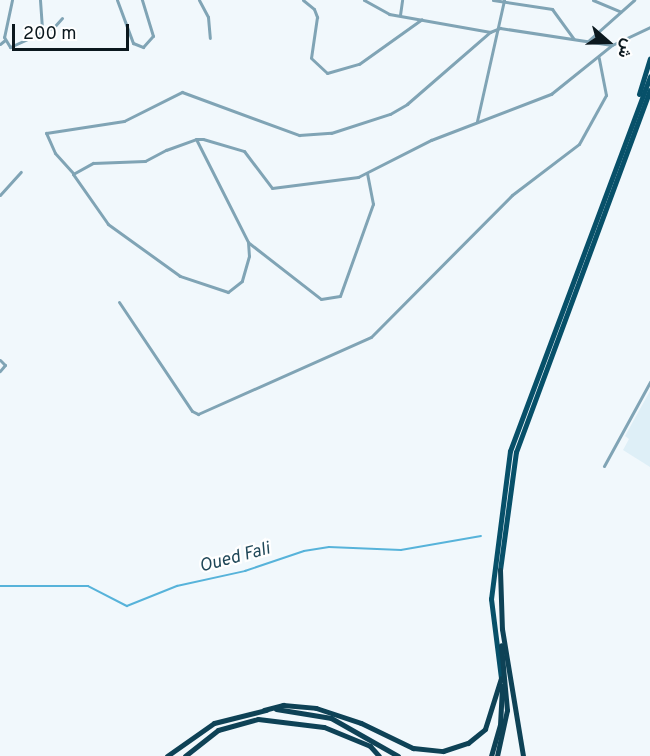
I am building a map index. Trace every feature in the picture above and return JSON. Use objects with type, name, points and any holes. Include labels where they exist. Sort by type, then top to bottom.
[{"type":"highway","points":[[637,107],[650,59]]},
{"type":"highway","points":[[491,756],[502,712],[501,678],[492,599],[510,451],[650,76]]},
{"type":"highway","points":[[523,756],[502,629],[500,588],[500,570],[516,452],[650,90]]},
{"type":"highway","points":[[497,756],[507,710],[498,611],[500,588]]},
{"type":"highway","points":[[167,756],[214,723],[283,705],[316,708],[361,723],[413,748],[442,752],[468,743],[484,729],[501,678]]},
{"type":"highway","points":[[264,710],[307,712],[331,718],[398,756]]},
{"type":"highway","points":[[185,756],[218,730],[258,719],[306,722],[370,746],[384,756]]},
{"type":"highway","points":[[370,746],[379,756]]},
{"type":"street","points":[[0,44],[5,40],[12,0]]},
{"type":"street","points":[[40,0],[42,30]]},
{"type":"street","points":[[117,0],[133,43],[143,47],[153,36],[142,0]]},
{"type":"street","points":[[199,0],[208,17],[210,38]]},
{"type":"street","points":[[303,0],[314,9],[317,17],[312,58],[327,73],[359,64],[422,19]]},
{"type":"street","points":[[364,0],[381,11],[490,32]]},
{"type":"street","points":[[400,15],[402,0]]},
{"type":"street","points":[[493,0],[552,9],[574,39]]},
{"type":"street","points":[[593,0],[621,12]]},
{"type":"street","points":[[588,42],[634,0]]},
{"type":"street","points":[[477,122],[500,28],[504,1]]},
{"type":"street","points":[[5,40],[10,47],[15,47],[42,30],[54,27],[62,18]]},
{"type":"street","points":[[74,174],[93,163],[145,161],[196,139],[214,140],[244,151],[272,188],[281,190],[368,174],[423,144],[551,94],[599,58],[612,45],[650,27]]},
{"type":"street","points":[[248,242],[246,268],[242,281],[233,289],[221,292],[192,283],[108,224],[74,174],[55,153],[46,133],[124,121],[182,92],[299,135],[331,133],[390,114],[407,104],[490,32],[500,28],[612,45]]},
{"type":"street","points":[[119,302],[192,411],[198,414],[371,337],[512,195],[579,144],[606,95],[599,58]]},
{"type":"street","points":[[196,139],[248,242],[321,299],[340,296],[373,204],[368,174]]},
{"type":"street","points":[[0,195],[21,172]]},
{"type":"street","points":[[0,360],[5,365],[0,371]]},
{"type":"street","points":[[604,466],[650,382]]},
{"type":"shaded area","points":[[650,391],[650,467],[623,450],[629,439],[625,436]]},
{"type":"waterway","name":"Oued Fali","points":[[0,586],[88,586],[127,606],[177,586],[245,571],[304,551],[329,547],[401,550],[481,536]]}]
